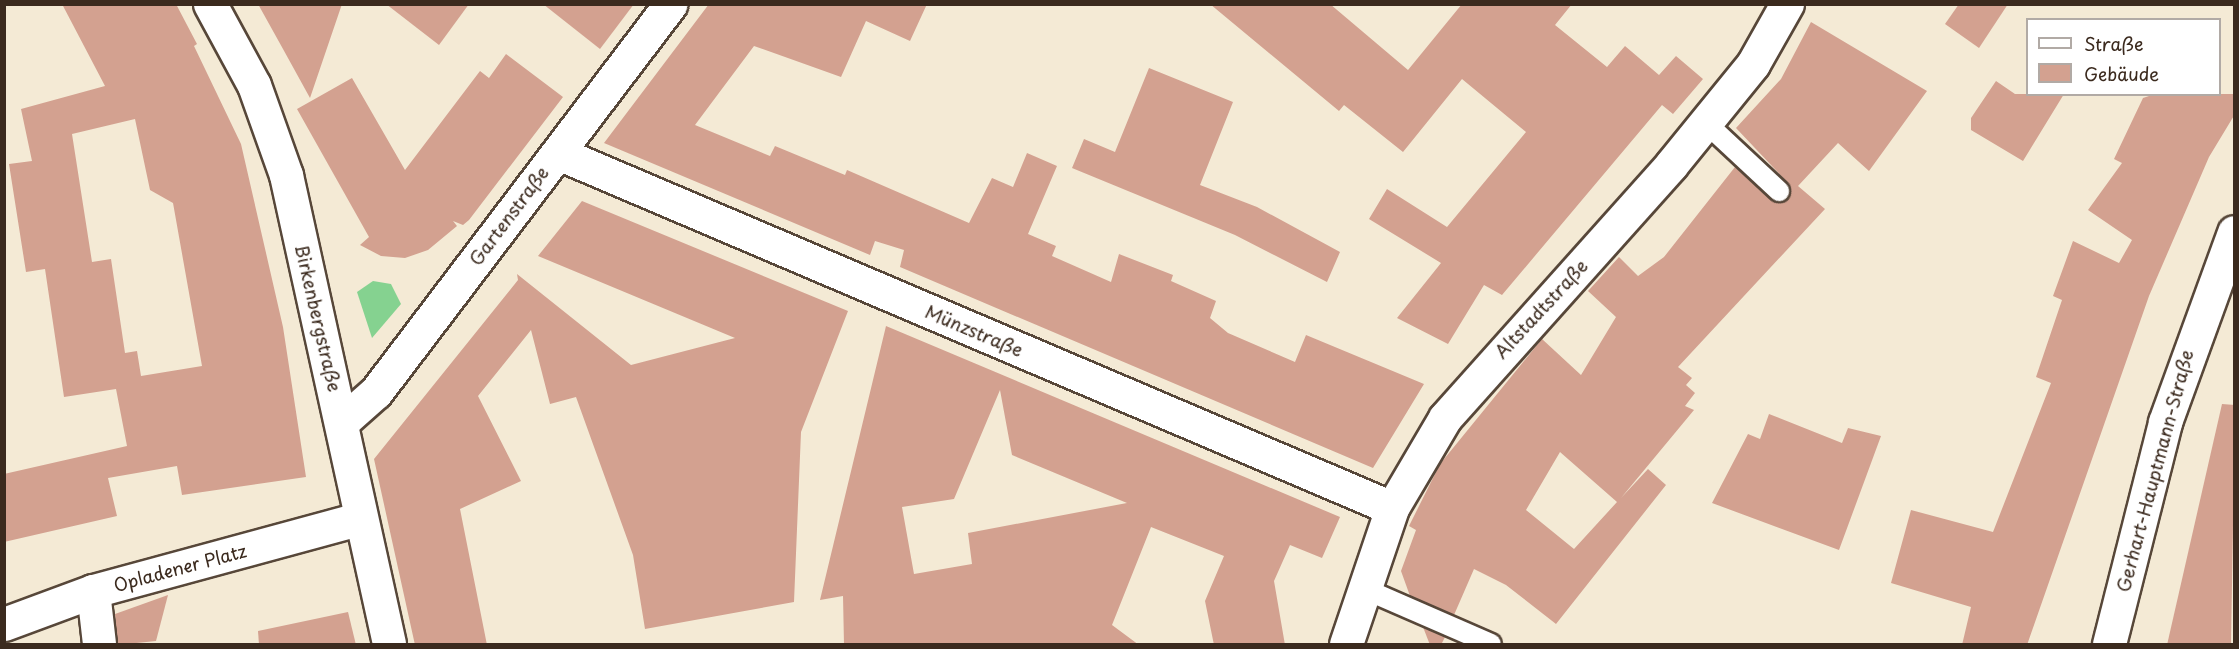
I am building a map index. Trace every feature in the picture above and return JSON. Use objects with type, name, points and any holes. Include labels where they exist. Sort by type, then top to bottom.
[{"type":"street","name":"Birkenbergstraße","points":[[210,4],[254,85],[286,175],[342,422],[358,519],[389,645]]},
{"type":"street","name":"Gartenstraße","points":[[342,422],[376,392],[669,4]]},
{"type":"street","name":"Altstadtstraße","points":[[1346,645],[1392,508],[1445,418],[1706,123],[1753,64],[1787,4]]},
{"type":"street","name":"Münzstraße","points":[[558,153],[1392,508]]},
{"type":"street","name":"Gerhart-Hauptmann-Straße","points":[[2109,645],[2164,422],[2235,232]]},
{"type":"street","name":"Opladener Platz","points":[[4,624],[93,591],[358,519]]},
{"type":"street","points":[[93,591],[99,645]]},
{"type":"lane","points":[[1706,123],[1779,191]]},
{"type":"lane","points":[[1366,590],[1491,645]]},
{"type":"green space","points":[[373,281],[391,284],[401,304],[372,338],[357,292]]},
{"type":"building","points":[[62,4],[176,4],[197,44],[194,46],[241,144],[283,327],[306,477],[182,495],[177,466],[108,478],[117,516],[4,542],[4,474],[127,446],[116,389],[64,397],[45,269],[26,272],[9,164],[32,161],[21,109],[105,86]],"holes":[[[135,119],[150,190],[173,203],[202,366],[141,376],[137,351],[125,353],[111,259],[92,262],[72,134]]]},
{"type":"building","points":[[258,4],[342,4],[310,98],[283,49]]},
{"type":"building","points":[[386,4],[469,4],[439,45]]},
{"type":"building","points":[[543,4],[634,4],[600,49]]},
{"type":"building","points":[[709,4],[927,4],[910,41],[866,21],[841,77],[754,46],[695,125],[770,156],[775,146],[845,175],[847,170],[969,223],[992,178],[1013,187],[1027,153],[1057,166],[1028,234],[1056,246],[1052,256],[1111,282],[1119,254],[1173,275],[1171,281],[1216,301],[1210,318],[1228,333],[1295,362],[1306,335],[1424,384],[1373,468],[900,267],[904,250],[875,241],[870,255],[604,143]]},
{"type":"building","points":[[1210,4],[1330,4],[1408,70],[1462,4],[1572,4],[1555,25],[1607,67],[1625,46],[1659,75],[1676,56],[1703,79],[1673,114],[1662,105],[1502,295],[1484,285],[1448,344],[1397,318],[1441,263],[1369,219],[1387,189],[1447,227],[1526,132],[1462,79],[1403,152],[1344,105],[1339,111]]},
{"type":"building","points":[[1959,4],[2008,4],[1979,48],[1945,24]]},
{"type":"building","points":[[1811,22],[1927,91],[1869,171],[1838,143],[1798,186],[1825,209],[1678,367],[1692,378],[1686,385],[1695,393],[1685,406],[1694,410],[1621,498],[1648,469],[1666,485],[1556,624],[1506,585],[1474,569],[1454,615],[1410,596],[1401,571],[1416,530],[1409,526],[1440,464],[1542,339],[1581,375],[1616,317],[1588,291],[1619,257],[1638,276],[1664,257],[1735,167],[1771,200],[1788,199],[1788,183],[1736,128],[1781,79]],"holes":[[[1560,452],[1617,502],[1574,549],[1526,510]]]},
{"type":"building","points":[[506,54],[563,97],[469,220],[463,225],[453,221],[457,226],[428,250],[405,258],[381,256],[360,245],[369,237],[297,109],[352,78],[405,170],[480,71],[489,78]]},
{"type":"building","points":[[1149,68],[1233,102],[1200,185],[1257,207],[1340,252],[1327,282],[1235,235],[1072,168],[1084,139],[1115,152]]},
{"type":"building","points":[[1996,81],[2015,94],[2063,96],[2023,161],[1971,130],[1971,118]]},
{"type":"building","points":[[2235,94],[2235,114],[2209,157],[2149,296],[2027,645],[1962,645],[1971,607],[1891,583],[1911,510],[1993,532],[2051,383],[2036,377],[2062,300],[2053,296],[2073,241],[2119,263],[2132,240],[2088,210],[2122,163],[2114,159],[2143,98]]},
{"type":"building","points":[[582,201],[848,311],[801,432],[794,602],[645,629],[633,555],[576,397],[550,404],[531,330],[478,396],[521,481],[460,509],[487,645],[415,645],[374,459],[518,280],[517,274],[631,365],[735,338],[538,256]]},
{"type":"building","points":[[886,326],[1340,517],[1322,558],[1290,545],[1274,581],[1285,645],[1214,645],[1205,601],[1224,556],[1151,527],[1112,625],[1139,645],[844,645],[843,596],[820,600]],"holes":[[[1000,390],[1012,455],[1127,503],[968,533],[972,564],[914,574],[902,507],[954,499]]]},
{"type":"building","points":[[2222,404],[2235,405],[2231,645],[2167,645]]},
{"type":"building","points":[[1769,414],[1842,443],[1848,428],[1881,436],[1839,550],[1712,503],[1748,434],[1760,439]]},
{"type":"building","points":[[168,595],[156,641],[117,645],[115,614]]},
{"type":"building","points":[[348,612],[356,645],[259,645],[258,631]]},
{"type":"building","points":[[1423,627],[1445,637],[1441,645],[1430,645]]}]
